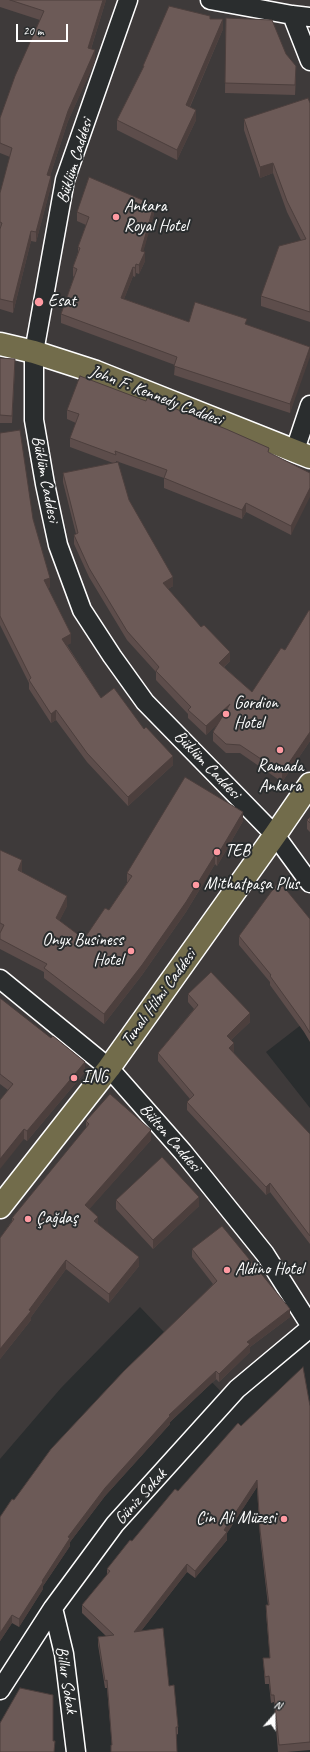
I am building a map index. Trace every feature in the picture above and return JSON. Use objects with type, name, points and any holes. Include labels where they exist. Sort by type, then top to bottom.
[{"type":"main road","name":"John F. Kennedy Caddesi","points":[[0,344],[34,352],[96,372],[302,453]]},
{"type":"main road","name":"Tunalı Hilmi Caddesi","points":[[0,1207],[109,1068],[275,836],[310,784]]},
{"type":"street","name":"Büklüm Caddesi","points":[[128,0],[65,180],[34,352],[34,420],[45,484],[58,545],[82,610],[112,656],[145,702],[275,836],[310,883]]},
{"type":"street","points":[[210,0],[301,16],[310,61]]},
{"type":"street","points":[[302,453],[310,405]]},
{"type":"street","name":"Bülten Caddesi","points":[[0,979],[109,1068],[183,1152],[265,1254],[310,1326]]},
{"type":"street","name":"Güniz Sokak","points":[[0,1690],[52,1608],[115,1524],[237,1389],[310,1326]]},
{"type":"street","name":"Billur Sokak","points":[[52,1608],[64,1654],[76,1752]]},
{"type":"shaded area","points":[[0,0],[310,0],[310,1018],[266,1052],[310,1108],[310,1328],[228,1399],[140,1307],[61,1388],[0,1459]]},
{"type":"building","points":[[10,0],[103,0],[88,48],[95,50],[68,111],[47,175],[51,176],[36,232],[31,231],[13,302],[0,299],[0,229],[2,223],[0,222],[0,193],[12,148],[0,143],[0,118],[15,76],[44,11]]},
{"type":"building","points":[[169,6],[210,16],[210,19],[223,19],[186,105],[196,110],[177,150],[117,120],[144,66]]},
{"type":"building","points":[[226,18],[272,20],[286,54],[296,66],[295,85],[225,83]]},
{"type":"building","points":[[308,98],[310,103],[310,312],[261,296],[279,246],[306,239],[287,201],[273,163],[260,167],[244,119]]},
{"type":"building","points":[[89,177],[154,205],[141,251],[145,252],[139,265],[136,264],[135,268],[133,267],[121,298],[189,322],[195,302],[247,319],[245,324],[310,347],[290,404],[174,366],[177,357],[61,314],[77,269],[73,267],[80,248],[78,247],[89,217],[77,212]]},
{"type":"building","points":[[0,358],[15,359],[12,416],[0,415]]},
{"type":"building","points":[[80,376],[146,401],[147,398],[226,429],[269,448],[268,452],[310,473],[310,488],[291,526],[246,503],[242,510],[164,478],[167,470],[115,451],[116,455],[70,438],[79,414],[67,410]]},
{"type":"building","points":[[20,430],[33,519],[50,578],[44,580],[71,634],[62,639],[101,698],[114,688],[144,729],[146,727],[173,756],[128,797],[87,753],[56,710],[51,714],[29,680],[31,678],[0,616],[0,433]]},
{"type":"building","points":[[118,462],[129,500],[173,577],[163,583],[201,627],[204,625],[230,652],[219,663],[252,692],[281,648],[285,650],[309,610],[310,611],[310,732],[282,773],[240,745],[226,744],[213,732],[230,704],[206,726],[188,710],[191,707],[156,671],[159,667],[127,631],[89,568],[74,535],[78,533],[63,473]]},
{"type":"building","points":[[185,777],[243,812],[217,856],[215,855],[186,902],[142,965],[104,1014],[44,968],[47,964],[0,939],[0,933],[4,925],[0,923],[0,850],[22,860],[18,870],[67,896],[56,918],[84,939],[105,908],[109,910],[132,876],[127,873]]},
{"type":"building","points":[[279,881],[310,919],[310,1033],[270,976],[271,975],[239,936]]},
{"type":"building","points":[[211,972],[250,1013],[227,1036],[234,1043],[229,1048],[310,1134],[310,1236],[270,1183],[266,1187],[187,1102],[194,1095],[158,1053],[198,1005],[188,994]]},
{"type":"building","points":[[0,998],[51,1038],[53,1036],[85,1062],[27,1131],[24,1129],[0,1159],[0,1100],[13,1084],[0,1074]]},
{"type":"building","points":[[110,1094],[151,1130],[85,1205],[98,1217],[94,1221],[139,1257],[109,1294],[66,1260],[29,1310],[31,1311],[0,1349],[0,1238],[14,1219],[12,1218],[89,1124],[86,1121]]},
{"type":"building","points":[[162,1157],[199,1197],[153,1240],[116,1200]]},
{"type":"building","points":[[222,1226],[290,1309],[247,1342],[250,1344],[219,1374],[216,1371],[169,1415],[170,1416],[105,1488],[68,1537],[70,1538],[19,1619],[12,1615],[0,1633],[0,1517],[51,1449],[124,1371],[217,1281],[192,1249]]},
{"type":"building","points":[[303,1367],[310,1406],[310,1742],[279,1745],[274,1695],[271,1695],[269,1676],[265,1677],[263,1658],[270,1658],[266,1605],[269,1605],[260,1530],[257,1480],[224,1530],[227,1532],[195,1571],[187,1564],[134,1632],[163,1628],[169,1686],[174,1685],[178,1727],[176,1727],[177,1752],[111,1752],[112,1745],[107,1680],[105,1681],[98,1637],[114,1635],[82,1605],[110,1571],[107,1569],[130,1540],[132,1541],[175,1489],[178,1491],[238,1423],[241,1426]]},
{"type":"building","points":[[20,1688],[53,1695],[54,1752],[0,1752],[0,1723]]},
{"type":"place","name":"Ankara Royal Hotel","points":[[116,217]]},
{"type":"place","name":"Esat","points":[[39,302]]},
{"type":"place","name":"Gordion Hotel","points":[[226,714]]},
{"type":"place","name":"Ramada Ankara","points":[[280,750]]},
{"type":"place","name":"TEB","points":[[217,852]]},
{"type":"place","name":"Mithatpaşa Plus","points":[[196,885]]},
{"type":"place","name":"Onyx Business Hotel","points":[[131,951]]},
{"type":"place","name":"ING","points":[[74,1078]]},
{"type":"place","name":"Çağdaş","points":[[28,1219]]},
{"type":"place","name":"Aldino Hotel","points":[[227,1270]]},
{"type":"place","name":"Cin Ali Müzesi","points":[[284,1519]]}]
